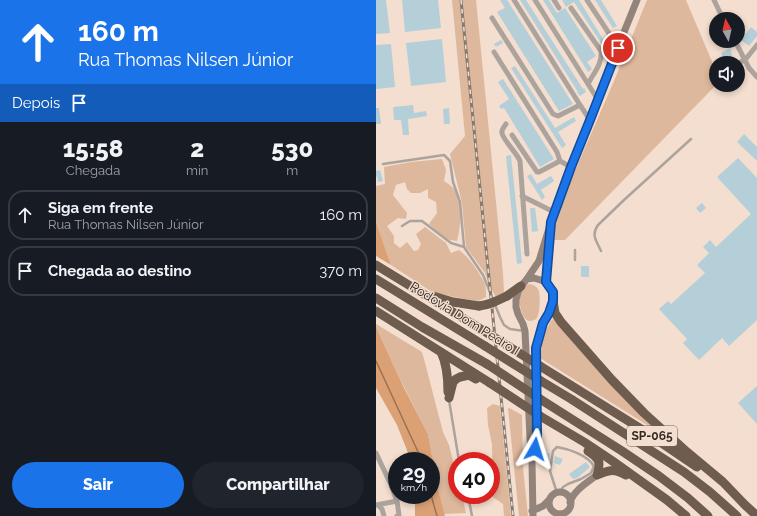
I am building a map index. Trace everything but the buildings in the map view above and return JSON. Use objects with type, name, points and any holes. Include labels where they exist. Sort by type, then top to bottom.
[{"type":"highway","points":[[376,265],[417,291],[446,300],[479,306],[488,305],[507,296],[524,283]]},
{"type":"highway","name":"Rodovia Dom Pedro I","points":[[376,279],[571,399],[684,472],[710,492],[737,516]]},
{"type":"highway","name":"SP-065","points":[[417,291],[638,427],[694,465],[757,516]]},
{"type":"highway","name":"SP-065","points":[[376,298],[422,327],[487,364],[622,451],[659,476],[688,498],[708,516]]},
{"type":"highway","points":[[553,301],[555,313],[561,322],[612,380],[644,413],[723,482],[747,507]]},
{"type":"highway","points":[[376,311],[540,416],[584,442],[667,500],[686,516]]},
{"type":"highway","points":[[441,352],[446,365],[449,398]]},
{"type":"highway","points":[[449,398],[454,382],[460,377],[469,375],[480,381],[490,383]]},
{"type":"highway","points":[[555,424],[558,431],[598,459],[600,464],[597,475]]},
{"type":"highway","points":[[597,475],[608,471],[618,471],[645,485]]},
{"type":"street","points":[[514,0],[590,120]]},
{"type":"street","points":[[535,0],[598,100]]},
{"type":"street","points":[[554,0],[559,8]]},
{"type":"street","points":[[587,0],[618,48]]},
{"type":"street","points":[[532,462],[537,436],[536,348],[543,323],[549,313],[553,301],[553,292],[546,282],[546,250],[551,222],[571,167],[637,0]]},
{"type":"street","points":[[714,0],[720,12]]},
{"type":"street","points":[[571,8],[601,51],[602,57],[588,84]]},
{"type":"street","points":[[492,18],[553,114],[558,116],[580,105]]},
{"type":"street","points":[[757,45],[745,60],[749,68],[757,77]]},
{"type":"street","points":[[494,52],[557,152],[560,161],[571,167]]},
{"type":"street","points":[[506,124],[502,131],[502,136],[519,159],[527,254]]},
{"type":"street","points":[[512,135],[537,172],[560,161]]},
{"type":"street","points":[[522,196],[554,212]]},
{"type":"street","points":[[532,514],[532,462],[524,328],[516,307],[517,296],[546,250]]},
{"type":"street","points":[[524,283],[534,278],[546,282]]},
{"type":"street","points":[[376,453],[388,477]]},
{"type":"street","points":[[376,468],[383,466]]},
{"type":"street","points":[[532,514],[543,506],[554,494],[569,494],[580,488],[597,475]]},
{"type":"street","points":[[570,502],[580,488]]},
{"type":"street","points":[[547,515],[560,514],[566,512],[570,508],[568,496],[560,493]]},
{"type":"street","points":[[549,500],[549,507],[557,514]]},
{"type":"street","points":[[377,505],[388,503]]},
{"type":"street","points":[[397,504],[398,515]]},
{"type":"street","points":[[377,505],[382,509],[384,516]]},
{"type":"lane","points":[[601,251],[594,235],[598,225],[691,139]]},
{"type":"lane","points":[[383,164],[444,155],[450,161],[453,182],[460,202],[464,247],[483,276],[504,325],[510,329],[524,328]]},
{"type":"lane","points":[[402,226],[410,221],[422,221],[451,243],[464,247]]},
{"type":"lane","points":[[575,250],[575,260]]},
{"type":"lane","points":[[449,398],[458,452]]},
{"type":"lane","points":[[557,447],[569,449],[591,461],[594,466],[591,473],[563,487],[560,493],[550,471],[553,451],[557,447]]},
{"type":"lane","points":[[470,504],[472,516]]},
{"type":"shaded area","points":[[452,0],[476,0],[503,273],[504,293],[496,297],[490,287],[485,273],[466,247],[462,203],[450,154],[465,136]]},
{"type":"shaded area","points":[[647,0],[686,0],[710,56],[709,92],[565,240],[554,240],[555,217],[614,81]]},
{"type":"shaded area","points":[[442,159],[446,170],[444,181],[454,189],[459,201],[460,221],[457,241],[445,239],[429,224],[437,213],[436,202],[428,198],[428,189],[420,193],[411,193],[407,189],[405,182],[396,185],[393,195],[407,213],[406,219],[398,218],[387,226],[394,236],[394,243],[400,248],[407,242],[414,251],[418,250],[421,244],[416,234],[425,227],[446,243],[451,253],[459,250],[463,253],[474,266],[485,284],[486,297],[478,301],[432,292],[391,265],[376,222],[376,186],[385,184],[384,167],[411,162]]},
{"type":"shaded area","points":[[376,222],[391,265],[376,256]]},
{"type":"shaded area","points":[[530,284],[538,289],[540,299],[537,317],[530,321],[527,320],[522,314],[519,300],[520,293],[525,285]]},
{"type":"shaded area","points":[[552,319],[558,322],[668,438],[540,358],[544,334]]},
{"type":"shaded area","points":[[376,324],[422,352],[443,432],[451,452],[448,452],[448,504],[464,504],[466,513],[444,514],[440,497],[440,452],[431,452],[428,434],[376,327]]},
{"type":"shaded area","points":[[376,327],[404,388],[428,434],[431,452],[407,452],[397,425],[376,388]]},
{"type":"shaded area","points":[[493,404],[500,406],[511,516],[504,516],[503,504],[500,502],[500,452],[492,452],[487,408]]},
{"type":"shaded area","points":[[508,408],[522,415],[523,468],[528,516],[519,516]]},
{"type":"shaded area","points":[[440,497],[445,516],[415,516],[415,504],[440,504]]},
{"type":"waterway","points":[[376,361],[418,452]]},
{"type":"waterway","points":[[434,504],[437,516]]},
{"type":"railway","points":[[461,0],[513,516]]},
{"type":"route","points":[[535,449],[537,436],[536,348],[543,323],[549,313],[553,301],[553,292],[546,282],[551,222],[618,48]]}]
